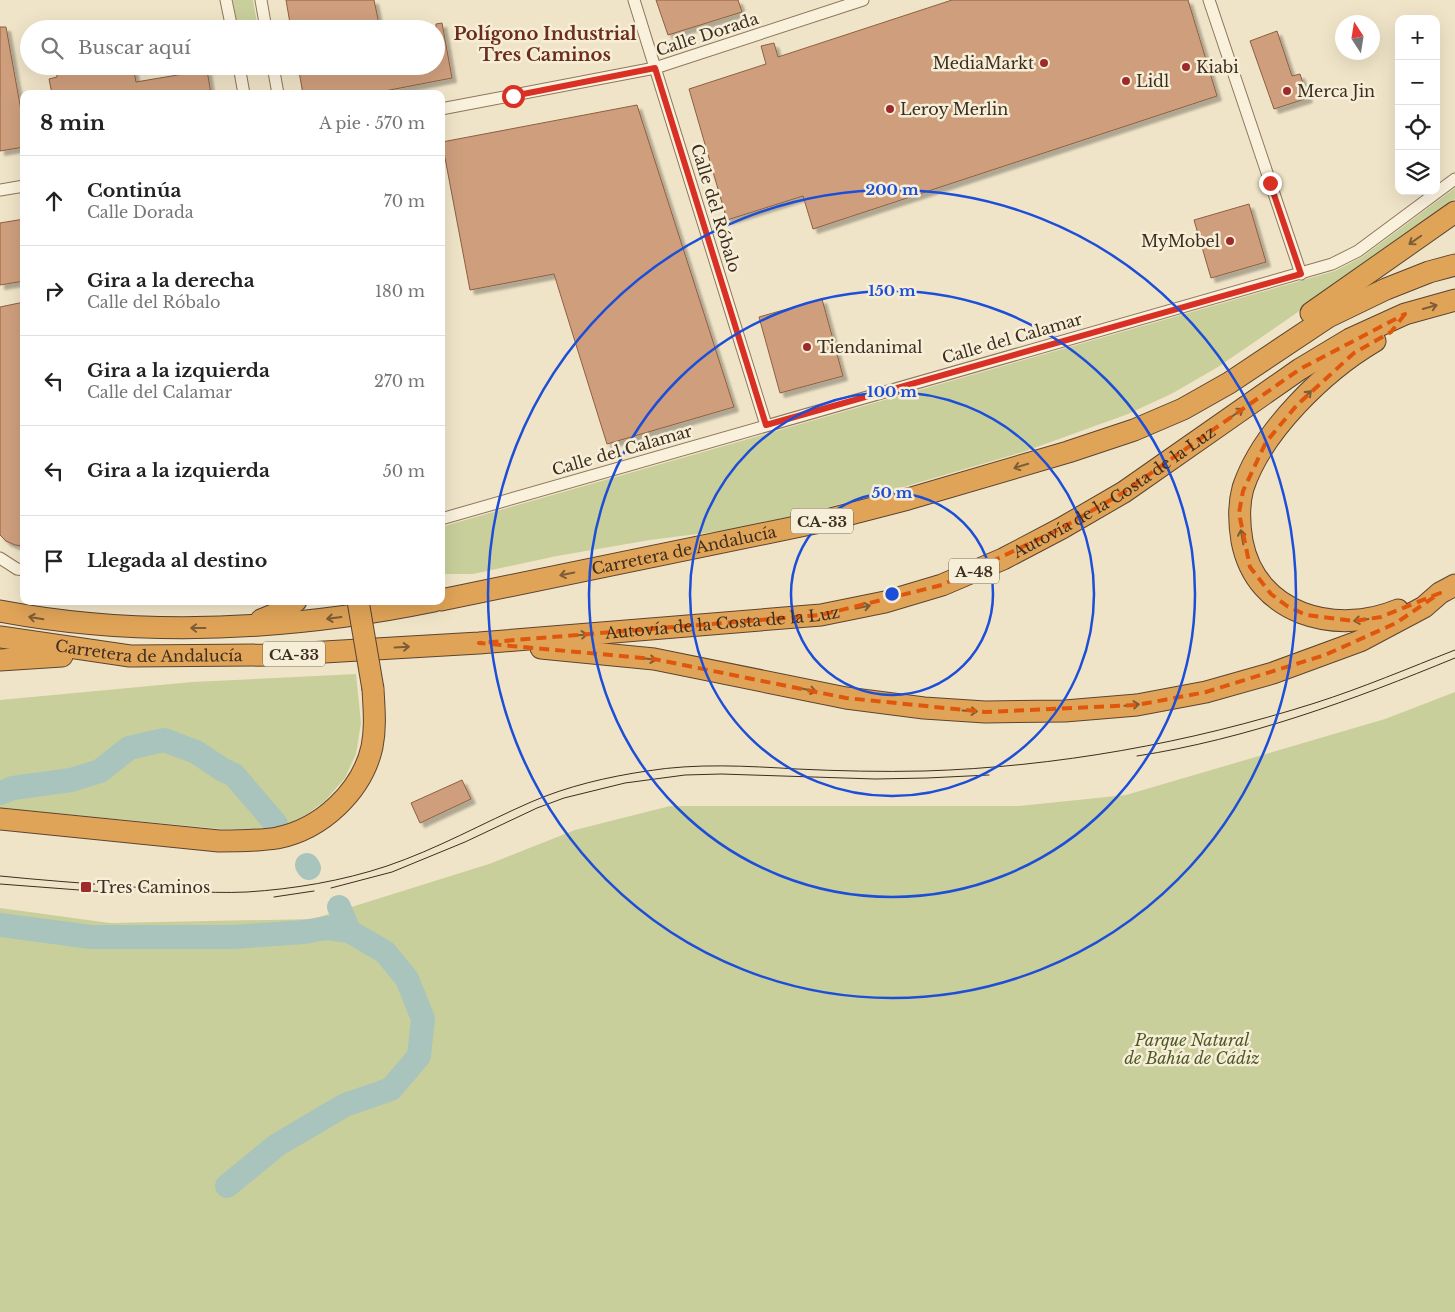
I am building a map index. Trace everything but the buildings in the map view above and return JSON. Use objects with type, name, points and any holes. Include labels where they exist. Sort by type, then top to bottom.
[{"type":"highway","points":[[1068,452],[1178,399],[1222,374],[1350,287],[1455,212]]},
{"type":"highway","name":"Autovía de la Costa de la Luz","points":[[1068,452],[1134,430],[1184,409],[1229,383],[1328,317],[1386,289],[1428,272],[1455,265]]},
{"type":"highway","name":"Autovía de la Costa de la Luz","points":[[479,643],[821,616],[885,602],[942,585],[1003,559],[1124,492],[1300,369],[1350,339],[1405,314],[1455,300]]},
{"type":"highway","points":[[1405,314],[1391,332],[1354,353],[1327,375],[1297,405],[1266,442],[1250,470],[1243,490],[1239,513],[1240,531],[1244,552],[1250,568],[1257,579],[1271,594],[1287,606],[1306,615],[1354,622],[1372,619],[1382,617],[1449,588]]},
{"type":"highway","name":"Carretera de Andalucía","points":[[445,599],[815,523],[908,499],[1068,452]]},
{"type":"highway","points":[[445,586],[484,591]]},
{"type":"highway","points":[[479,643],[654,659],[846,698],[924,708],[985,712],[1066,711],[1137,705],[1206,692],[1273,673],[1360,641],[1424,607],[1449,588]]},
{"type":"highway","points":[[247,626],[283,611],[291,605]]},
{"type":"highway","points":[[0,819],[220,840],[254,841],[298,832],[315,824],[333,810],[356,783],[363,771],[373,739],[375,722],[373,689],[359,605]]},
{"type":"highway","name":"Carretera de Andalucía","points":[[0,611],[40,619],[129,626],[197,628],[322,620],[414,605]]},
{"type":"highway","name":"Carretera de Andalucía","points":[[0,637],[130,656],[273,655],[479,643]]},
{"type":"highway","points":[[0,660],[109,654]]},
{"type":"street","points":[[226,0],[230,20]]},
{"type":"street","points":[[260,0],[264,20]]},
{"type":"street","name":"Calle del Róbalo","points":[[634,0],[766,425]]},
{"type":"street","name":"Calle Dorada","points":[[445,108],[655,68],[863,0]]},
{"type":"street","points":[[1210,0],[1301,274]]},
{"type":"street","points":[[241,75],[243,90]]},
{"type":"street","points":[[275,75],[277,90]]},
{"type":"street","name":"Calle del Calamar","points":[[445,518],[1332,264],[1358,251],[1455,179]]},
{"type":"street","points":[[0,190],[20,187]]},
{"type":"street","points":[[0,558],[16,569],[20,570]]},
{"type":"highlighted area","points":[[1405,314],[1391,332],[1354,353],[1297,405],[1266,442],[1243,491],[1239,513],[1250,567],[1271,594],[1287,606],[1306,615],[1354,621],[1381,617],[1440,593],[1396,623],[1325,655],[1206,692],[1137,705],[985,712],[846,698],[654,659],[479,643],[821,615],[942,585],[1062,528],[1124,492],[1300,369]]},
{"type":"green space","points":[[233,0],[253,0],[256,20],[236,20]]},
{"type":"green space","points":[[1455,188],[1455,199],[1346,279],[1218,367],[1173,393],[1128,414],[1023,452],[890,491],[764,524],[650,540],[557,556],[473,574],[445,574],[445,526],[1335,271],[1362,257]]},
{"type":"green space","points":[[356,674],[361,723],[356,754],[345,778],[325,801],[289,824],[259,829],[221,829],[0,808],[0,700],[192,682]]},
{"type":"green space","name":"Parque Natural de Bahía de Cádiz","points":[[1455,692],[1455,1312],[0,1312],[0,908],[110,923],[313,919],[489,864],[575,830],[670,806],[1019,806],[1126,795],[1385,719]]},
{"type":"waterway","points":[[0,793],[13,788],[71,780],[100,771],[129,748],[164,740],[196,752],[234,775],[276,824]]},
{"type":"waterway","points":[[339,907],[349,931]]},
{"type":"waterway","points":[[0,925],[91,937],[233,937],[304,932],[326,928],[349,931],[385,952],[407,979],[423,1019],[419,1056],[391,1089],[345,1105],[277,1145],[227,1186]]},
{"type":"tram line","points":[[0,876],[168,890],[247,892],[282,889],[335,880],[387,866],[424,852],[545,796],[617,776],[665,768],[703,766],[845,771],[924,771],[974,769],[1072,758],[1171,741],[1267,717],[1350,691],[1455,650]]},
{"type":"tram line","points":[[1137,756],[1178,749],[1259,729],[1378,689],[1455,658]]},
{"type":"tram line","points":[[331,888],[392,872],[564,798],[625,783],[685,775],[721,774],[875,779],[989,775]]},
{"type":"tram line","points":[[0,884],[132,894]]},
{"type":"tram line","points":[[274,897],[314,891]]},
{"type":"place","name":"MediaMarkt","points":[[1044,63]]},
{"type":"place","name":"Kiabi","points":[[1186,67]]},
{"type":"place","name":"Lidl","points":[[1126,81]]},
{"type":"place","name":"Merca Jin","points":[[1287,91]]},
{"type":"place","name":"Leroy Merlin","points":[[890,109]]},
{"type":"place","name":"MyMobel","points":[[1230,241]]},
{"type":"place","name":"Tiendanimal","points":[[807,347]]},
{"type":"place","name":"Tres Caminos","points":[[86,887]]},
{"type":"district","name":"Polígono Industrial Tres Caminos","points":[[545,44]]},
{"type":"route","points":[[513,96],[655,68],[766,425],[1301,274],[1270,183]]}]
